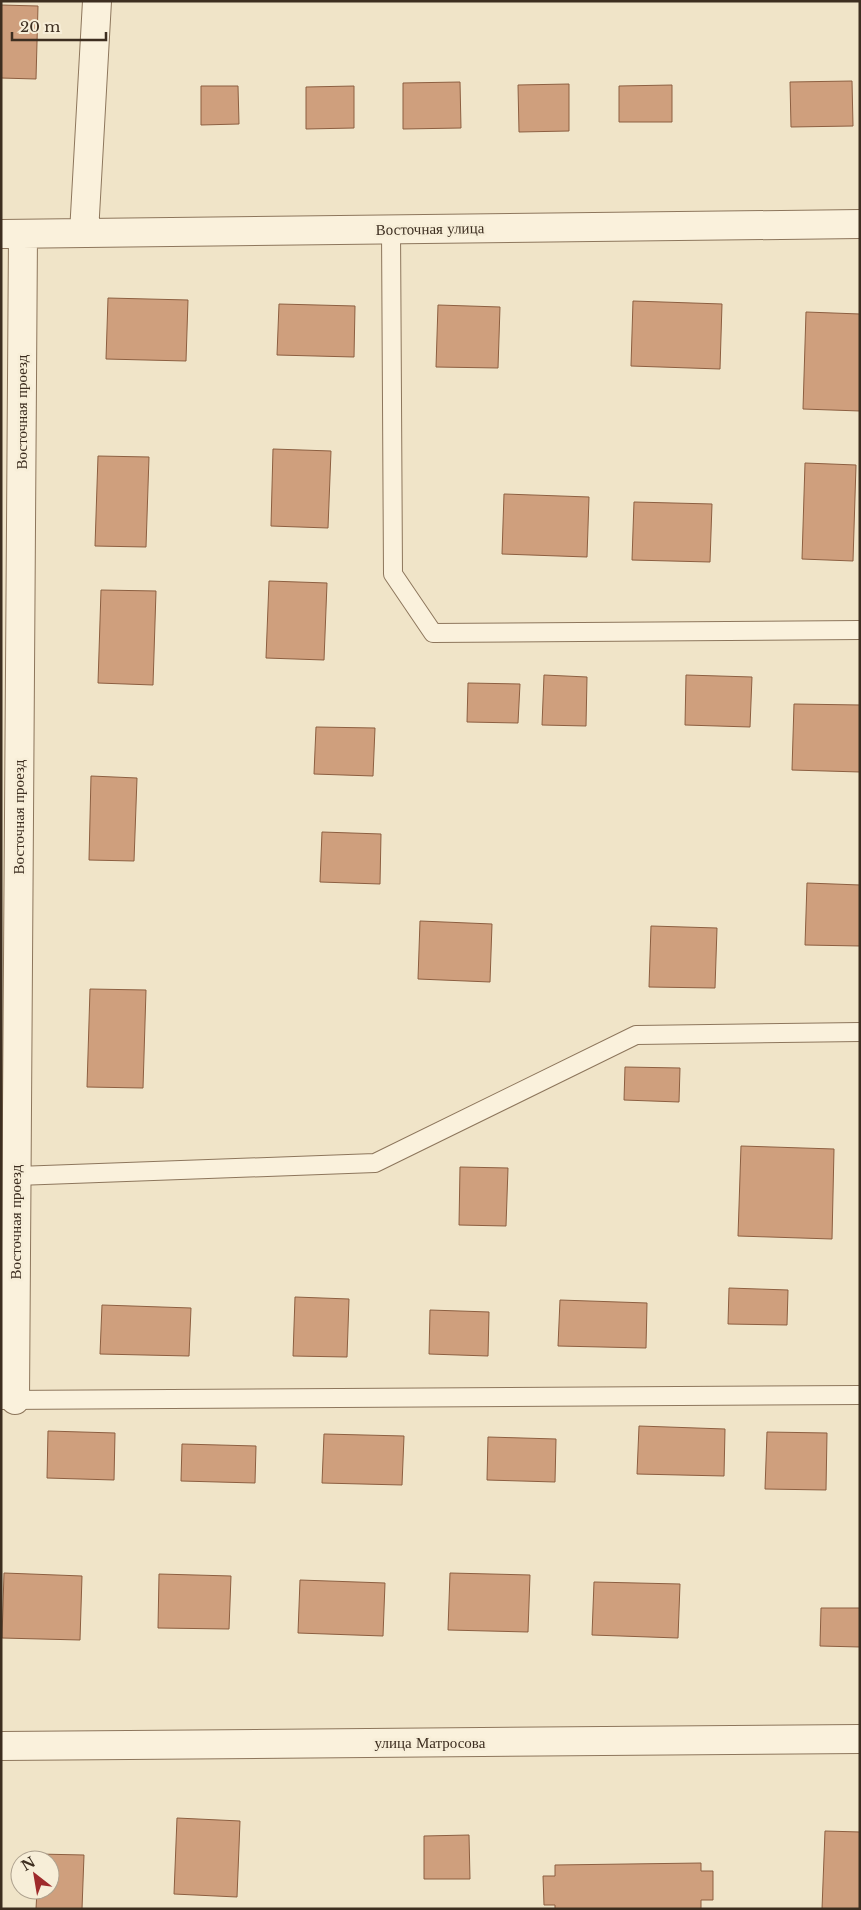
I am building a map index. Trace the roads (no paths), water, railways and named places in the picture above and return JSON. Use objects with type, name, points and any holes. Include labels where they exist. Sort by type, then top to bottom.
[{"type":"street","points":[[84,233],[97,1]]},
{"type":"street","name":"Восточная улица","points":[[12,234],[860,224]]},
{"type":"street","name":"Восточная проезд","points":[[8,1400],[17,1176],[12,234]]},
{"type":"street","name":"улица Матросова","points":[[1,1746],[860,1739]]},
{"type":"lane","points":[[391,229],[393,574],[433,633],[860,630]]},
{"type":"lane","points":[[17,1176],[375,1164],[636,1035],[860,1032]]},
{"type":"lane","points":[[8,1400],[860,1395]]}]
